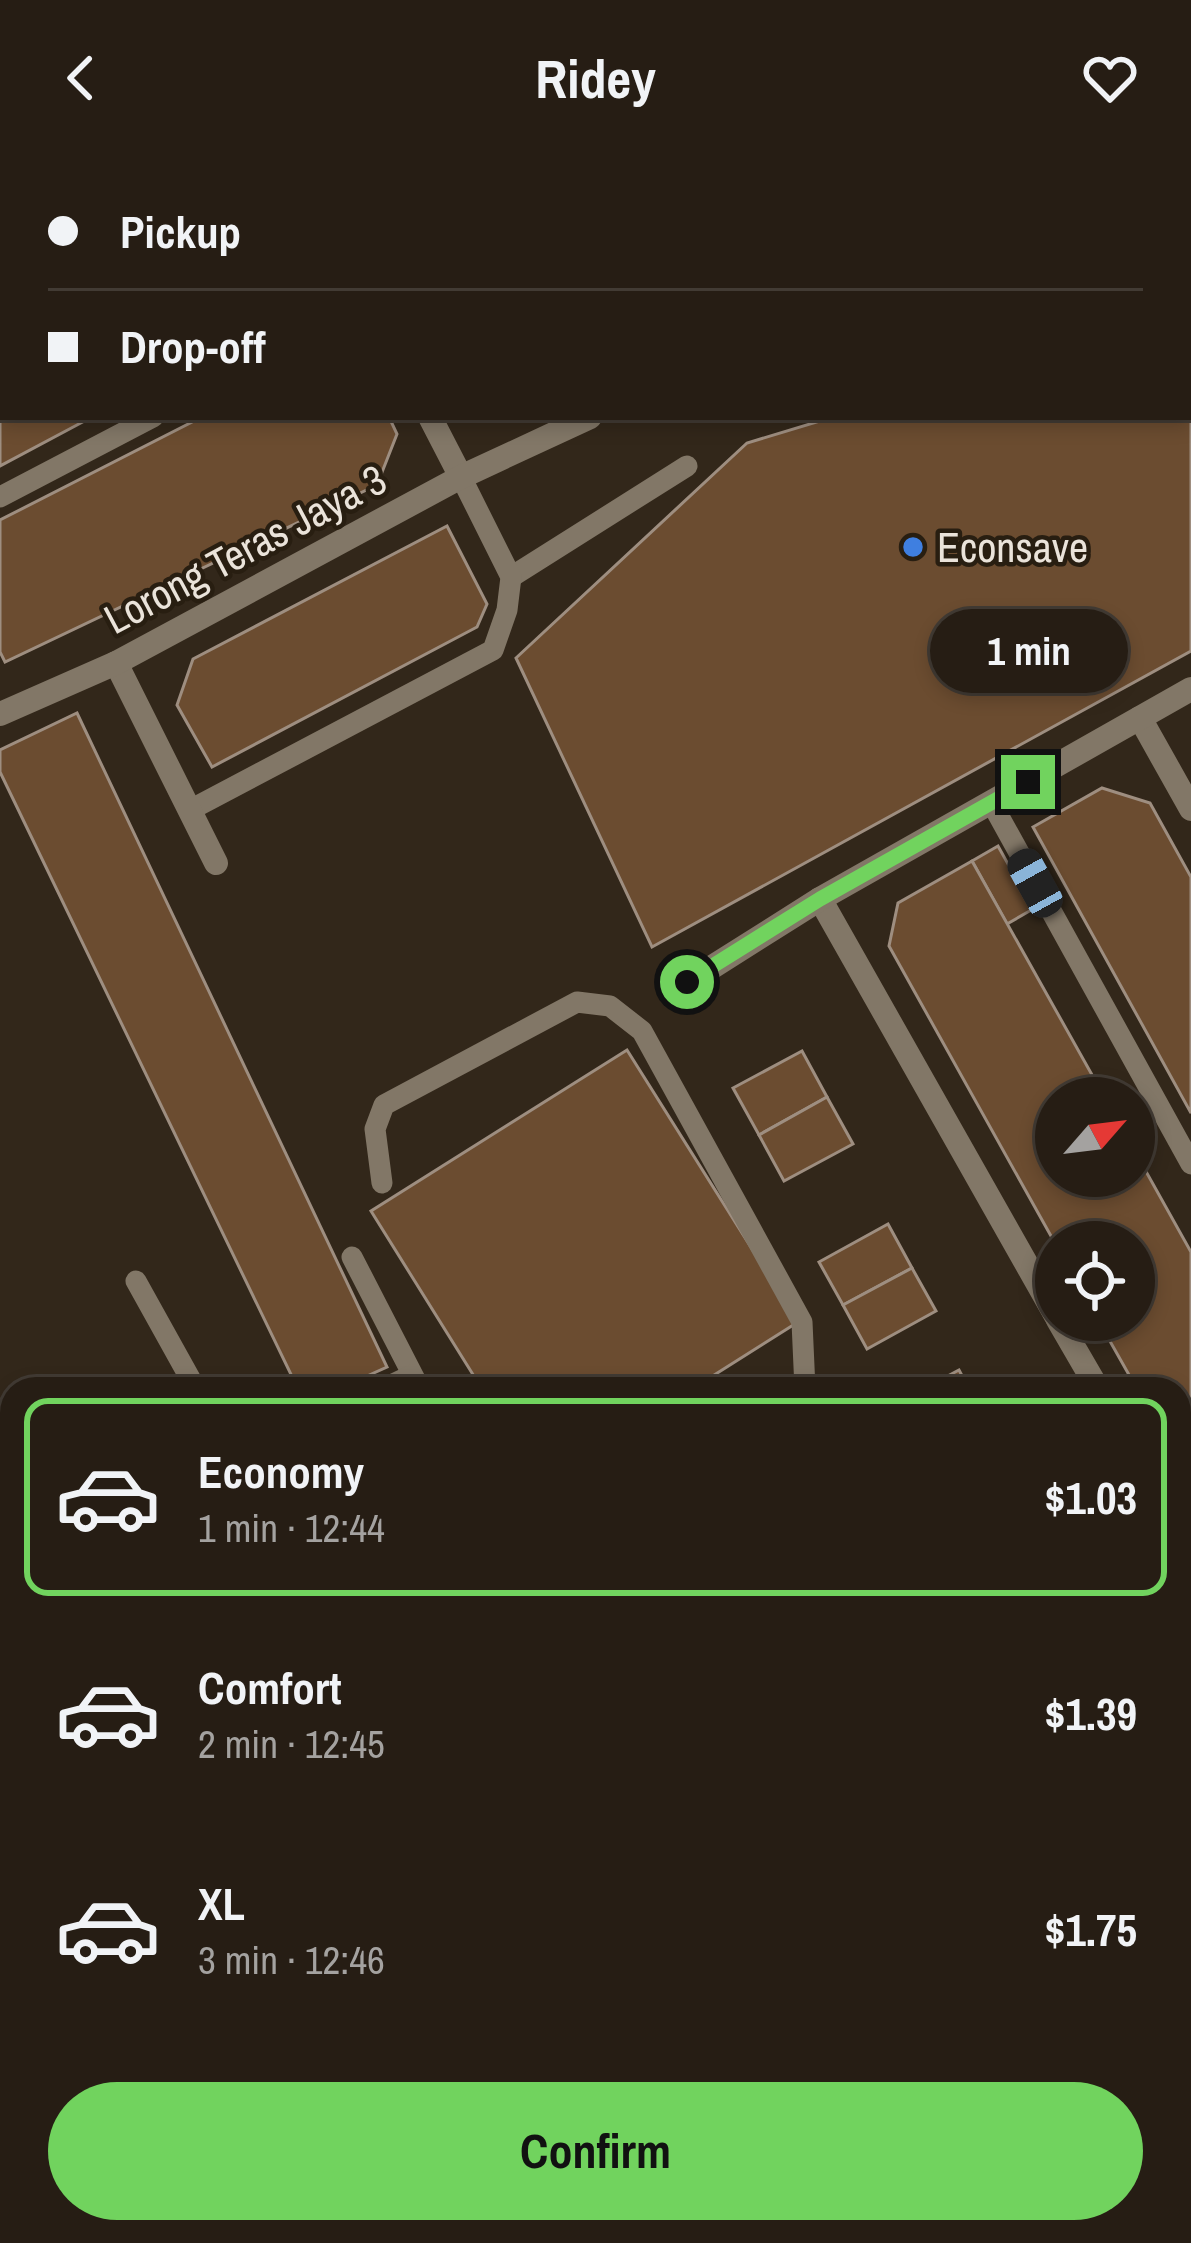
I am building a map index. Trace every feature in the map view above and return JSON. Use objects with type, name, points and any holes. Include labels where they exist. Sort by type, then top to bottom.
[{"type":"street","points":[[432,420],[461,477]]},
{"type":"street","name":"Lorong Teras Jaya 3","points":[[0,714],[116,664],[461,477],[584,420]]},
{"type":"street","points":[[116,664],[216,863]]},
{"type":"street","points":[[687,982],[820,899],[1191,689]]},
{"type":"street","points":[[1140,718],[1191,809]]},
{"type":"street","points":[[820,899],[1035,1279]]},
{"type":"street","points":[[1070,1341],[1090,1377]]},
{"type":"lane","points":[[0,497],[147,420]]},
{"type":"lane","points":[[511,577],[687,466]]},
{"type":"lane","points":[[190,810],[493,650],[507,610],[511,577],[461,477]]},
{"type":"lane","points":[[991,802],[1191,1164]]},
{"type":"lane","points":[[382,1183],[375,1129],[384,1105],[577,1002],[610,1006],[642,1031],[802,1322],[804,1377]]},
{"type":"lane","points":[[352,1257],[413,1377]]},
{"type":"lane","points":[[136,1281],[189,1377]]},
{"type":"building","points":[[0,420],[86,420],[0,466]]},
{"type":"building","points":[[196,420],[390,420],[397,434],[377,485],[5,662],[0,652],[0,520]]},
{"type":"building","name":"Econsave","points":[[823,420],[1191,420],[1191,651],[652,947],[516,658],[747,443]]},
{"type":"building","points":[[447,526],[487,604],[477,627],[212,767],[177,705],[193,659]]},
{"type":"building","points":[[77,713],[387,1367],[365,1377],[292,1377],[0,772],[0,750]]},
{"type":"building","points":[[1102,788],[1150,803],[1191,877],[1191,1113],[1033,827]]},
{"type":"building","points":[[998,846],[1033,909],[1007,924],[972,861]]},
{"type":"building","points":[[972,861],[1093,1077],[1035,1077],[1035,1197],[1155,1197],[1155,1188],[1191,1252],[1191,1377],[1130,1377],[1110,1341],[1155,1341],[1155,1221],[1043,1221],[889,946],[898,903]]},
{"type":"building","points":[[627,1050],[798,1322],[711,1377],[475,1377],[371,1211]]},
{"type":"building","points":[[802,1051],[827,1097],[759,1135],[733,1088]]},
{"type":"building","points":[[827,1097],[853,1144],[784,1181],[759,1135]]},
{"type":"building","points":[[888,1224],[912,1268],[843,1305],[819,1262]]},
{"type":"building","points":[[912,1268],[936,1311],[867,1349],[843,1305]]},
{"type":"place","name":"Econsave","points":[[913,547]]},
{"type":"route","points":[[687,982],[820,899],[1028,782]]}]
